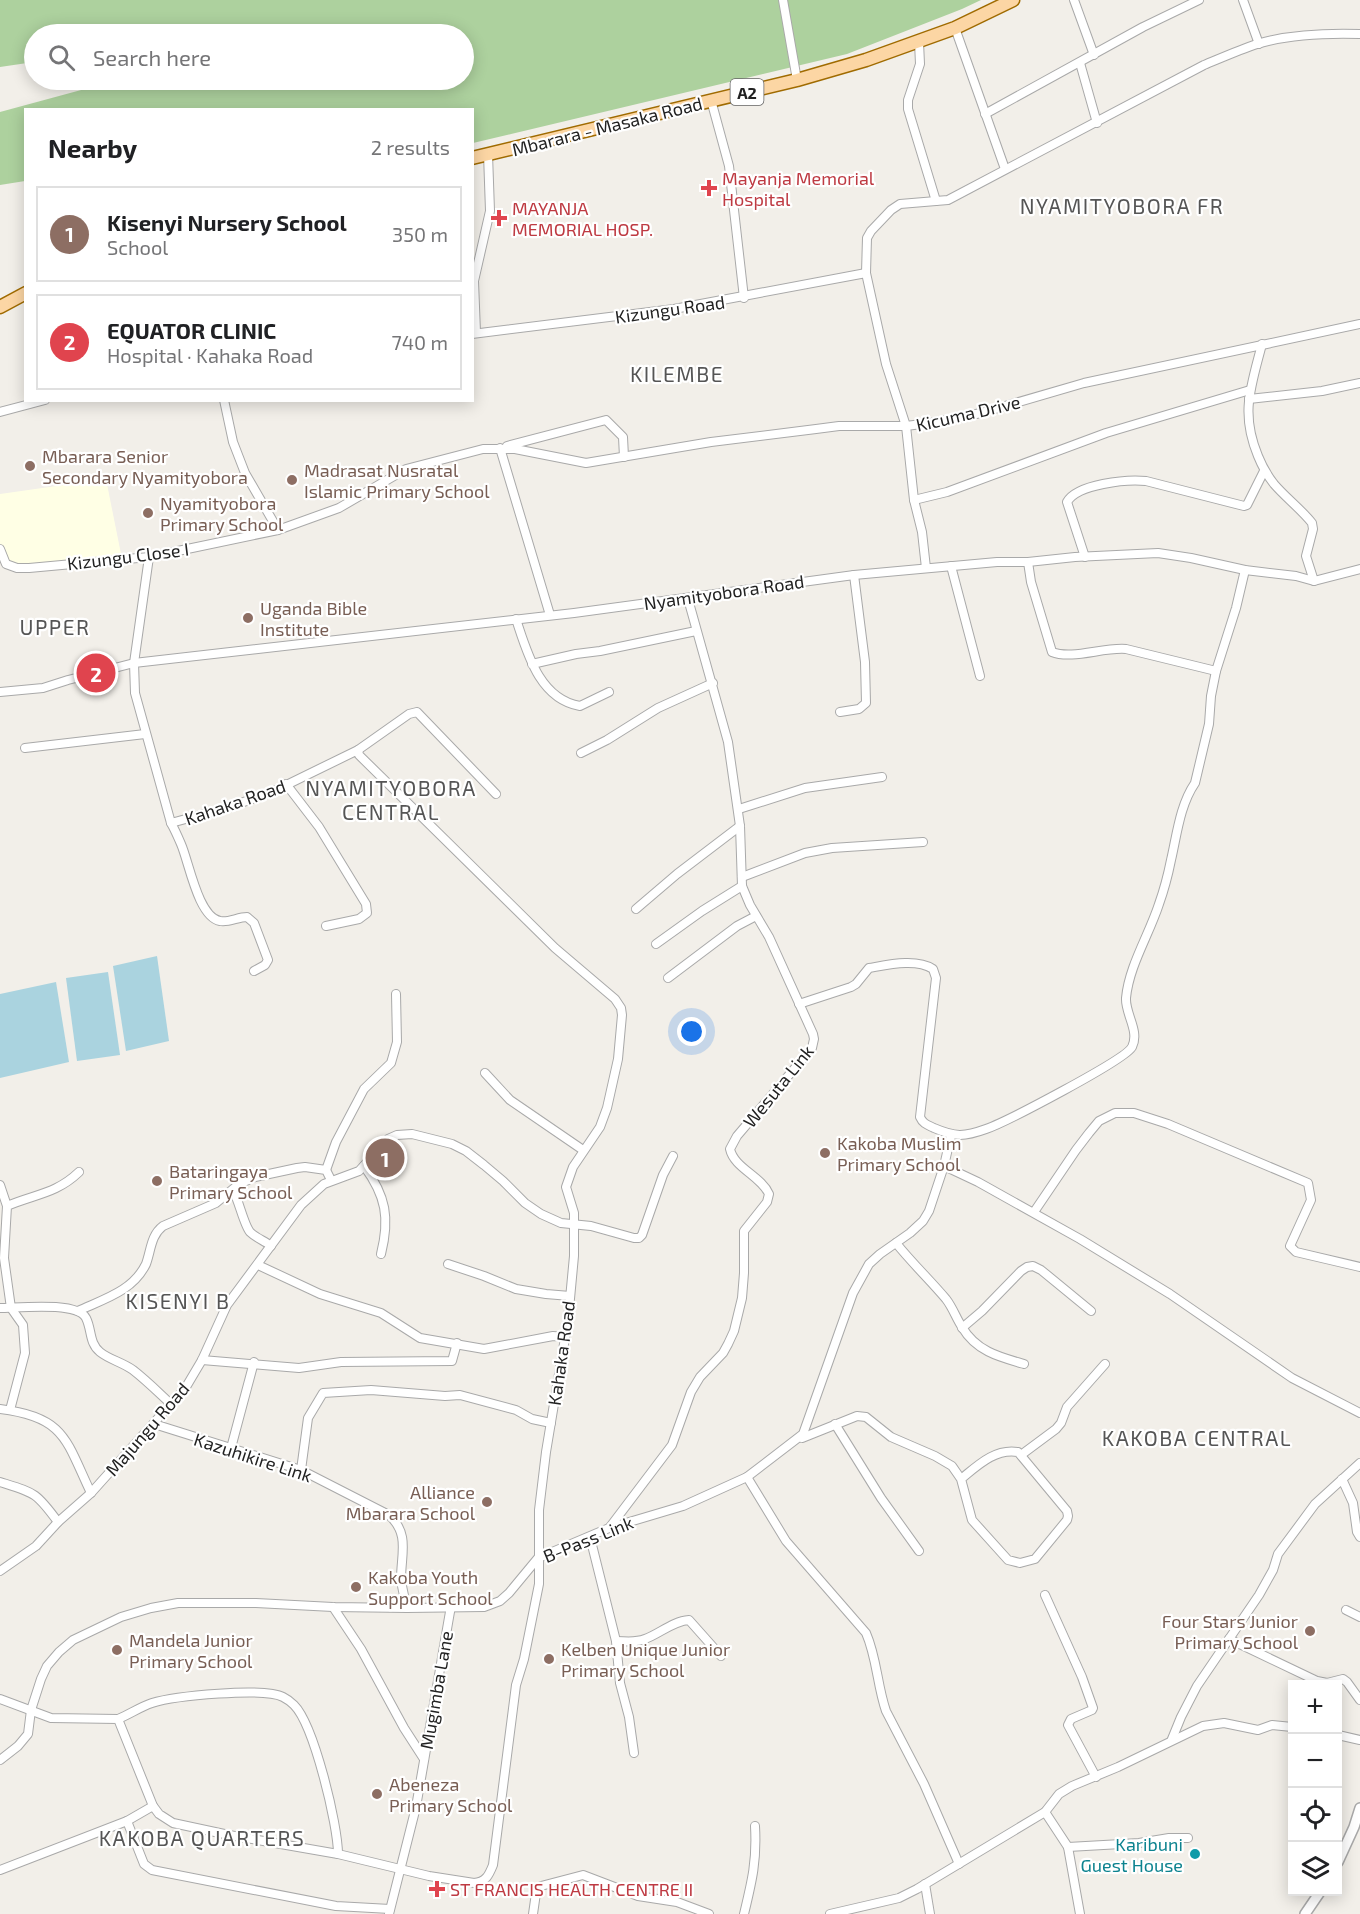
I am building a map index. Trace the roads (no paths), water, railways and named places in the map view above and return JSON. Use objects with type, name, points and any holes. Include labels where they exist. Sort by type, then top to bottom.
[{"type":"main road","name":"Mbarara - Masaka Road","points":[[474,158],[797,80],[866,60],[956,28],[1013,0]]},
{"type":"main road","points":[[0,307],[24,294]]},
{"type":"street","points":[[783,0],[797,80]]},
{"type":"street","points":[[1074,0],[1094,55]]},
{"type":"street","points":[[985,114],[1143,27],[1199,0]]},
{"type":"street","points":[[1243,0],[1259,44]]},
{"type":"street","points":[[956,28],[1005,169]]},
{"type":"street","points":[[926,568],[922,532],[914,500],[906,426],[878,334],[866,273],[867,238],[881,219],[900,204],[948,200],[1204,65],[1259,44],[1305,35],[1360,34]]},
{"type":"street","points":[[919,42],[920,64],[908,100],[908,109],[936,201]]},
{"type":"street","points":[[1080,63],[1097,123]]},
{"type":"street","points":[[711,100],[729,166],[744,298]]},
{"type":"street","points":[[474,334],[474,281],[490,204],[488,154]]},
{"type":"street","name":"Kizungu Road","points":[[474,334],[639,314],[744,298],[866,273]]},
{"type":"street","name":"Kicuma Drive","points":[[500,448],[586,463],[711,441],[828,428],[906,426],[981,413],[1084,383],[1360,324]]},
{"type":"street","points":[[1262,344],[1250,390],[1247,413],[1249,433],[1264,471],[1312,524],[1313,529],[1306,556],[1314,581],[1360,569]]},
{"type":"street","points":[[1249,399],[1322,391],[1360,383]]},
{"type":"street","points":[[914,500],[947,492],[1106,433],[1250,390]]},
{"type":"street","points":[[0,412],[38,402]]},
{"type":"street","points":[[224,402],[233,442],[245,473],[278,530]]},
{"type":"street","points":[[550,615],[500,448],[606,420],[623,437],[624,457]]},
{"type":"street","name":"Kizungu Close I","points":[[0,549],[6,564],[17,568],[29,568],[149,556],[278,530],[339,508],[406,470],[466,452],[500,448]]},
{"type":"street","points":[[1086,556],[1067,508],[1067,502],[1072,495],[1118,481],[1133,480],[1146,481],[1244,506],[1247,505],[1264,471]]},
{"type":"street","name":"Nyamityobora Road","points":[[0,692],[43,688],[134,663],[550,615],[642,602],[688,599],[854,575],[997,562],[1158,553],[1314,581]]},
{"type":"street","name":"Kahaka Road","points":[[149,556],[134,663],[135,693],[171,823],[234,806],[270,793],[286,783],[307,776],[358,750],[359,755],[414,810],[555,948],[610,995],[621,1008],[618,1059],[611,1096],[600,1126],[573,1167],[566,1188],[574,1213],[574,1256],[565,1337],[539,1510],[539,1584],[524,1659],[516,1685],[493,1865],[488,1877],[482,1882],[474,1883],[429,1876],[339,1854],[229,1835],[173,1823],[159,1814],[153,1806]]},
{"type":"street","points":[[1028,562],[1030,582],[1052,652],[1066,655],[1115,648],[1126,649],[1216,671]]},
{"type":"street","points":[[951,566],[980,676]]},
{"type":"street","points":[[799,1004],[851,987],[868,968],[910,964],[933,969],[936,978],[920,1117],[925,1124],[951,1135],[980,1131],[1011,1118],[1130,1051],[1134,1035],[1126,999],[1129,986],[1159,905],[1181,817],[1195,783],[1209,724],[1216,671],[1236,608],[1245,570]]},
{"type":"street","points":[[840,712],[859,709],[866,704],[864,647],[854,575]]},
{"type":"street","name":"Wesuta Link","points":[[609,1528],[672,1445],[691,1392],[700,1377],[723,1353],[734,1331],[742,1298],[744,1231],[767,1202],[769,1194],[763,1184],[733,1157],[730,1149],[743,1128],[814,1043],[813,1034],[769,937],[756,916],[742,881],[739,809],[726,731],[688,599]]},
{"type":"street","points":[[516,619],[532,664],[550,690],[562,700],[572,704],[585,704],[609,692]]},
{"type":"street","points":[[532,664],[696,631]]},
{"type":"street","points":[[581,753],[607,740],[658,708],[713,683]]},
{"type":"street","points":[[358,750],[409,714],[417,711],[496,794]]},
{"type":"street","points":[[25,748],[145,734]]},
{"type":"street","points":[[739,809],[805,788],[882,777]]},
{"type":"street","points":[[286,783],[320,827],[366,904],[367,913],[359,919],[327,926]]},
{"type":"street","points":[[171,823],[205,909],[210,915],[223,922],[247,917],[254,923],[268,960],[265,966],[254,971]]},
{"type":"street","points":[[636,909],[740,826]]},
{"type":"street","points":[[656,944],[742,881],[805,853],[823,849],[923,842]]},
{"type":"street","points":[[668,978],[737,926],[756,916]]},
{"type":"street","points":[[331,1180],[326,1170],[336,1142],[364,1089],[391,1063],[397,1042],[396,994]]},
{"type":"street","points":[[485,1073],[510,1100],[583,1150]]},
{"type":"street","points":[[1034,1212],[1076,1150],[1100,1121],[1115,1113],[1134,1113],[1168,1124],[1308,1183],[1311,1200],[1290,1246],[1296,1252],[1360,1268]]},
{"type":"street","points":[[381,1254],[386,1229],[385,1212],[377,1184],[364,1166],[381,1145],[397,1135],[412,1134],[452,1144],[494,1173],[531,1209],[561,1223],[575,1223],[639,1238],[673,1156]]},
{"type":"street","points":[[800,1438],[807,1425],[853,1293],[869,1264],[923,1221],[929,1211],[944,1166],[951,1135]]},
{"type":"street","name":"Majungu Road","points":[[0,1571],[36,1546],[58,1522],[91,1493],[186,1387],[202,1360],[227,1305],[301,1205],[324,1184],[359,1171],[364,1166]]},
{"type":"street","points":[[944,1166],[1034,1212],[1160,1288],[1292,1378],[1360,1413]]},
{"type":"street","points":[[78,1311],[121,1292],[137,1279],[145,1265],[157,1231],[163,1226],[216,1203],[239,1184],[255,1177],[285,1169],[305,1167],[326,1170]]},
{"type":"street","points":[[8,1206],[52,1192],[79,1172]]},
{"type":"street","points":[[0,1185],[8,1206],[4,1258],[11,1308],[23,1325],[25,1353],[10,1410]]},
{"type":"street","points":[[232,1190],[252,1234],[272,1246]]},
{"type":"street","points":[[896,1243],[950,1304],[962,1328],[985,1351],[1024,1364]]},
{"type":"street","points":[[448,1264],[516,1289],[570,1296]]},
{"type":"street","points":[[258,1265],[320,1294],[381,1313],[420,1338],[484,1349],[553,1336],[565,1337]]},
{"type":"street","points":[[962,1328],[982,1311],[1009,1281],[1027,1267],[1033,1266],[1091,1311]]},
{"type":"street","points":[[0,1308],[61,1307],[78,1311],[87,1320],[90,1337],[98,1351],[132,1369],[171,1404]]},
{"type":"street","points":[[202,1360],[254,1362],[299,1368],[340,1362],[452,1361],[457,1344]]},
{"type":"street","points":[[231,1448],[254,1362]]},
{"type":"street","points":[[1021,1455],[1056,1429],[1067,1407],[1105,1364]]},
{"type":"street","points":[[301,1470],[308,1418],[322,1394],[371,1390],[445,1396],[460,1395],[516,1410],[532,1419],[551,1423]]},
{"type":"street","points":[[0,1409],[50,1423],[60,1432],[69,1445],[91,1493]]},
{"type":"street","name":"B-Pass Link","points":[[0,1760],[28,1734],[31,1710],[47,1666],[58,1652],[73,1640],[121,1617],[151,1608],[178,1604],[256,1603],[333,1607],[484,1607],[500,1601],[538,1558],[609,1528],[683,1506],[747,1477],[800,1438],[857,1416],[866,1417],[891,1437],[945,1461],[961,1479]]},
{"type":"street","name":"Kazuhikire Link","points":[[154,1424],[301,1470],[389,1515],[398,1523],[403,1544],[402,1584],[407,1608]]},
{"type":"street","points":[[835,1424],[881,1498],[919,1551]]},
{"type":"street","points":[[1012,1451],[1018,1452],[1068,1516],[1067,1520],[1035,1559],[1020,1563],[1008,1560],[979,1528],[968,1511],[961,1479],[985,1459],[1012,1451]]},
{"type":"street","points":[[1172,1739],[1197,1686],[1259,1595],[1285,1543],[1315,1504],[1360,1463]]},
{"type":"street","points":[[747,1477],[786,1541],[866,1633],[873,1648],[886,1711],[924,1784],[959,1864]]},
{"type":"street","points":[[1342,1479],[1353,1503],[1357,1532],[1360,1537]]},
{"type":"street","points":[[0,1482],[33,1493],[42,1500],[58,1522]]},
{"type":"street","points":[[590,1537],[616,1641],[620,1683],[629,1717],[634,1753]]},
{"type":"street","points":[[1045,1595],[1082,1677],[1093,1708],[1071,1719],[1068,1725],[1096,1777]]},
{"type":"street","name":"Mugimba Lane","points":[[390,1911],[416,1807],[450,1606]]},
{"type":"street","points":[[333,1607],[361,1649],[404,1728],[424,1759]]},
{"type":"street","points":[[1346,1611],[1360,1617]]},
{"type":"street","points":[[616,1641],[633,1642],[646,1639],[681,1621],[689,1620],[721,1656]]},
{"type":"street","points":[[1229,1639],[1317,1681],[1327,1683],[1343,1679],[1360,1700]]},
{"type":"street","points":[[0,1700],[51,1718],[118,1719],[153,1703],[172,1699],[252,1692],[268,1692],[283,1697],[295,1706],[306,1725],[324,1778],[338,1838],[339,1854]]},
{"type":"street","points":[[0,1870],[127,1821],[153,1806],[118,1719]]},
{"type":"street","points":[[830,1914],[899,1898],[1045,1812],[1059,1794],[1072,1785],[1096,1777],[1203,1726],[1224,1723],[1258,1730],[1272,1725],[1288,1727]]},
{"type":"street","points":[[1342,1736],[1360,1740]]},
{"type":"street","points":[[1342,1853],[1360,1808]]},
{"type":"street","points":[[1045,1812],[1068,1847],[1080,1914]]},
{"type":"street","points":[[127,1821],[144,1864],[152,1870],[336,1906],[390,1911]]},
{"type":"street","points":[[744,1914],[755,1869],[755,1827]]},
{"type":"street","points":[[1068,1847],[1188,1838]]},
{"type":"street","points":[[533,1914],[536,1893],[541,1886],[583,1875],[639,1896],[677,1902],[709,1914]]},
{"type":"street","points":[[925,1884],[930,1914]]},
{"type":"street","points":[[1305,1914],[1317,1896]]},
{"type":"water","points":[[157,956],[169,1041],[126,1051],[113,966]]},
{"type":"water","points":[[108,972],[120,1055],[77,1061],[66,978]]},
{"type":"water","points":[[56,982],[69,1062],[0,1078],[0,994]]},
{"type":"place","name":"Mayanja Memorial Hospital","points":[[709,188]]},
{"type":"place","name":"MAYANJA MEMORIAL HOSP.","points":[[499,218]]},
{"type":"place","name":"Mbarara Senior Secondary Nyamityobora","points":[[30,466]]},
{"type":"place","name":"Madrasat Nusratal Islamic Primary School","points":[[292,480]]},
{"type":"place","name":"Nyamityobora Primary School","points":[[148,513]]},
{"type":"place","name":"Uganda Bible Institute","points":[[248,618]]},
{"type":"place","name":"EQUATOR CLINIC","points":[[96,673]]},
{"type":"place","name":"Kakoba Muslim Primary School","points":[[825,1153]]},
{"type":"place","name":"Kisenyi Nursery School","points":[[385,1158]]},
{"type":"place","name":"Bataringaya Primary School","points":[[157,1181]]},
{"type":"place","name":"Alliance Mbarara School","points":[[487,1502]]},
{"type":"place","name":"Kakoba Youth Support School","points":[[356,1587]]},
{"type":"place","name":"Four Stars Junior Primary School","points":[[1310,1631]]},
{"type":"place","name":"Mandela Junior Primary School","points":[[117,1650]]},
{"type":"place","name":"Kelben Unique Junior Primary School","points":[[549,1659]]},
{"type":"place","name":"Abeneza Primary School","points":[[377,1794]]},
{"type":"place","name":"Karibuni Guest House","points":[[1195,1854]]},
{"type":"place","name":"ST FRANCIS HEALTH CENTRE II","points":[[437,1889]]},
{"type":"district","name":"NYAMITYOBORA FR","points":[[1122,205]]},
{"type":"district","name":"KILEMBE","points":[[677,373]]},
{"type":"district","name":"UPPER","points":[[55,626]]},
{"type":"district","name":"NYAMITYOBORA CENTRAL","points":[[391,799]]},
{"type":"district","name":"KISENYI B","points":[[178,1300]]},
{"type":"district","name":"KAKOBA CENTRAL","points":[[1197,1437]]},
{"type":"district","name":"KAKOBA QUARTERS","points":[[202,1837]]}]
